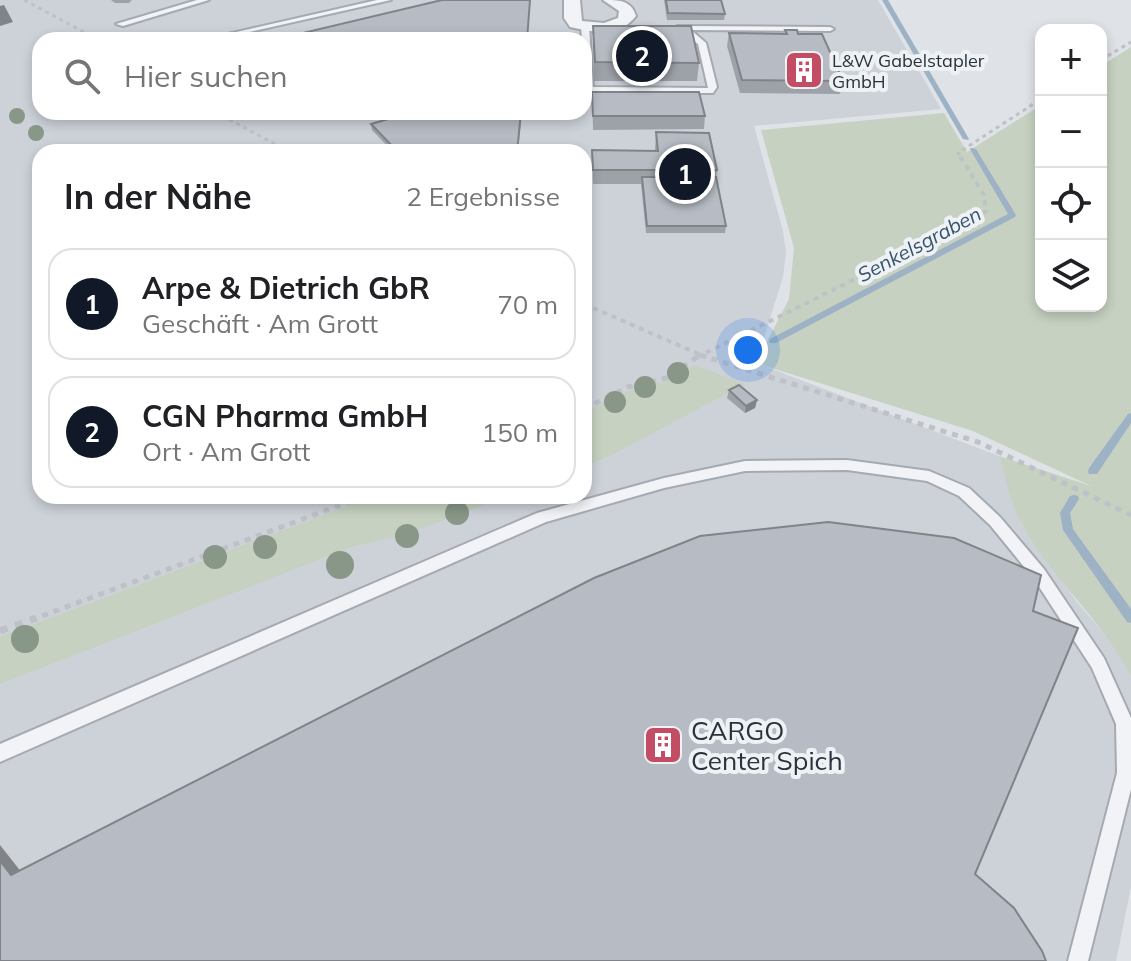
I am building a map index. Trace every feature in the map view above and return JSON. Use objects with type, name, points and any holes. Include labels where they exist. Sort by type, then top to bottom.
[{"type":"street","points":[[572,0],[572,18],[576,24],[623,27],[628,16],[626,9],[611,0]]},
{"type":"lane","points":[[120,24],[205,0]]},
{"type":"lane","points":[[241,32],[387,0]]},
{"type":"lane","points":[[585,26],[585,32]]},
{"type":"lane","points":[[673,28],[830,29]]},
{"type":"lane","points":[[592,90],[710,91],[713,87],[702,43],[686,29]]},
{"type":"lane","points":[[592,503],[664,483],[745,466],[847,465],[929,476],[964,492],[995,521],[1039,574],[1098,663],[1125,724],[1126,773],[1078,961]]},
{"type":"lane","points":[[0,753],[542,517],[589,504]]},
{"type":"path","points":[[24,0],[84,32]]},
{"type":"path","points":[[1107,56],[1131,42]]},
{"type":"path","points":[[592,405],[628,387],[666,378],[700,355],[973,221],[986,211],[984,195],[958,153],[1035,103]]},
{"type":"path","points":[[230,120],[275,144]]},
{"type":"path","points":[[592,308],[700,355],[978,442],[1131,515]]},
{"type":"path","points":[[0,631],[343,504]]},
{"type":"shaded area","points":[[0,0],[878,0],[941,109],[754,126],[783,231],[786,253],[783,277],[756,363],[999,456],[1022,525],[1077,602],[1118,650],[1131,676],[1131,887],[1116,961],[0,961]]},
{"type":"green space","points":[[1131,47],[1131,676],[1107,637],[1035,546],[1023,526],[999,456],[1091,486],[973,431],[756,363],[789,299],[794,248],[761,130],[944,113],[967,152],[1035,109],[1035,312],[1107,312],[1107,62]]},
{"type":"green space","points":[[694,365],[745,384],[592,463],[592,409],[628,391],[667,381]]},
{"type":"green space","points":[[353,504],[486,504],[405,535],[354,546],[0,684],[0,637]]},
{"type":"building","points":[[442,0],[530,0],[528,32],[307,32]]},
{"type":"building","points":[[666,0],[721,0],[725,14],[668,13]]},
{"type":"building","points":[[593,26],[691,26],[699,63],[595,62]]},
{"type":"building","points":[[785,30],[797,30],[798,34],[822,34],[843,81],[742,80],[729,33],[787,34]]},
{"type":"building","points":[[592,92],[699,92],[705,116],[593,116]]},
{"type":"building","points":[[385,120],[520,120],[518,144],[390,144],[371,124]]},
{"type":"building","points":[[656,132],[709,133],[717,170],[593,170],[592,150],[658,151]]},
{"type":"building","points":[[642,177],[716,177],[726,226],[647,226]]},
{"type":"building","points":[[739,385],[757,400],[746,406],[729,390]]},
{"type":"building","name":"CARGO Center Spich","points":[[828,522],[954,538],[1041,575],[1033,611],[1078,628],[975,874],[1014,908],[1046,961],[0,961],[0,861],[11,875],[594,578],[700,536]]},
{"type":"waterway","name":"Senkelsgraben","points":[[885,0],[966,139]]},
{"type":"waterway","name":"Senkelsgraben","points":[[773,341],[1012,215],[973,149]]},
{"type":"waterway","points":[[1093,471],[1131,416]]},
{"type":"waterway","points":[[1074,499],[1065,513],[1068,530],[1131,618]]},
{"type":"place","name":"CGN Pharma GmbH","points":[[642,56]]},
{"type":"place","name":"L&W Gabelstapler GmbH","points":[[804,70]]},
{"type":"place","name":"Arpe & Dietrich GbR","points":[[685,174]]},
{"type":"place","name":"CARGO Center Spich","points":[[663,745]]}]
